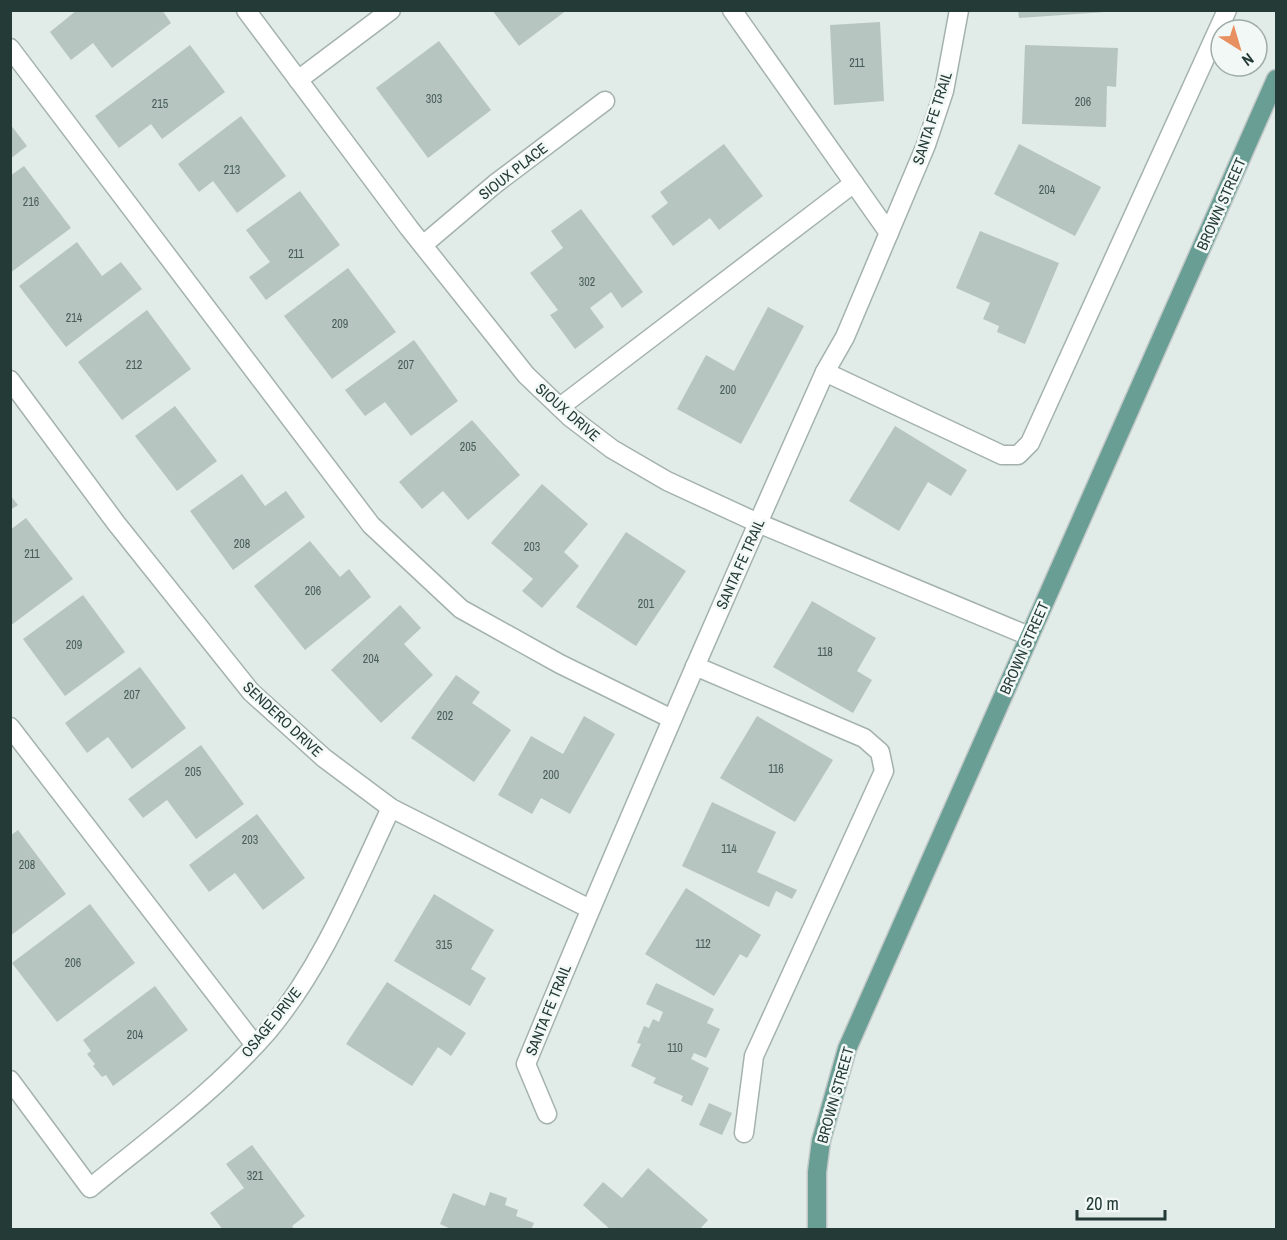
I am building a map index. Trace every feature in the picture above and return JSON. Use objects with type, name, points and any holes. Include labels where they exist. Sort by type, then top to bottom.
[{"type":"main road","name":"BROWN STREET","points":[[817,1230],[817,1172],[821,1141],[847,1049],[1276,79]]},
{"type":"street","name":"SIOUX DRIVE","points":[[246,10],[423,244],[526,375],[560,407],[612,449],[667,481],[758,523],[1029,636]]},
{"type":"street","points":[[298,80],[391,10]]},
{"type":"street","points":[[732,10],[889,233]]},
{"type":"street","name":"SANTA FE TRAIL","points":[[547,1114],[526,1064],[694,666],[825,372],[845,337],[926,145],[944,91],[959,10]]},
{"type":"street","points":[[825,372],[1002,455],[1018,455],[1030,443],[1227,10]]},
{"type":"street","points":[[10,48],[371,525],[461,609],[560,664],[672,719]]},
{"type":"street","name":"SIOUX PLACE","points":[[423,244],[495,184],[605,101]]},
{"type":"street","points":[[560,407],[854,183]]},
{"type":"street","name":"SENDERO DRIVE","points":[[10,380],[116,523],[251,692],[324,758],[391,808],[590,909]]},
{"type":"street","points":[[694,666],[864,738],[880,752],[884,771],[754,1056],[744,1133]]},
{"type":"street","points":[[10,727],[255,1045]]},
{"type":"street","name":"OSAGE DRIVE","points":[[10,1080],[90,1188],[223,1079],[268,1030],[304,982],[391,808]]},
{"type":"building","points":[[77,10],[162,10],[171,23],[112,68],[93,43],[71,60],[50,32]]},
{"type":"building","points":[[492,10],[567,10],[519,46]]},
{"type":"building","points":[[1018,10],[1106,10],[1106,12],[1019,18]]},
{"type":"building","points":[[880,22],[884,101],[834,105],[830,25]]},
{"type":"building","points":[[439,41],[491,110],[428,158],[376,88]]},
{"type":"building","points":[[190,45],[225,92],[162,139],[151,124],[119,148],[95,116]]},
{"type":"building","points":[[1025,45],[1118,48],[1116,87],[1107,86],[1106,127],[1022,124]]},
{"type":"building","points":[[241,116],[286,176],[237,213],[213,181],[199,192],[178,164]]},
{"type":"building","points":[[10,124],[27,146],[10,159]]},
{"type":"building","points":[[724,144],[763,196],[719,230],[710,218],[673,246],[651,216],[668,203],[660,192]]},
{"type":"building","points":[[1019,144],[1101,187],[1075,236],[994,194]]},
{"type":"building","points":[[24,166],[71,228],[10,273],[10,176]]},
{"type":"building","points":[[300,191],[340,245],[266,300],[249,277],[270,262],[246,230]]},
{"type":"building","points":[[581,209],[643,292],[622,308],[611,292],[590,308],[604,327],[575,349],[550,315],[558,310],[530,273],[563,248],[551,231]]},
{"type":"building","points":[[980,231],[1059,263],[1025,344],[997,332],[999,326],[983,319],[990,303],[956,288]]},
{"type":"building","points":[[77,242],[102,276],[121,262],[142,289],[66,347],[19,286]]},
{"type":"building","points":[[348,268],[396,332],[332,379],[284,316]]},
{"type":"building","points":[[768,307],[804,326],[741,444],[677,409],[706,355],[734,371]]},
{"type":"building","points":[[147,310],[191,369],[122,420],[78,362]]},
{"type":"building","points":[[414,340],[458,401],[411,436],[385,402],[365,416],[345,390]]},
{"type":"building","points":[[175,406],[217,461],[177,491],[135,436]]},
{"type":"building","points":[[472,420],[520,475],[468,520],[443,491],[422,509],[399,482]]},
{"type":"building","points":[[895,426],[967,470],[951,496],[928,482],[899,531],[849,501]]},
{"type":"building","points":[[242,474],[265,506],[286,491],[305,517],[233,570],[190,511]]},
{"type":"building","points":[[542,484],[588,524],[564,552],[579,566],[542,608],[522,591],[533,579],[491,543]]},
{"type":"building","points":[[10,495],[18,505],[10,510]]},
{"type":"building","points":[[26,518],[73,579],[10,626],[10,530]]},
{"type":"building","points":[[626,532],[686,571],[636,646],[576,607]]},
{"type":"building","points":[[310,541],[340,577],[349,569],[371,597],[305,650],[254,586]]},
{"type":"building","points":[[83,595],[125,652],[65,696],[23,639]]},
{"type":"building","points":[[812,601],[876,638],[857,671],[872,680],[853,713],[773,667]]},
{"type":"building","points":[[400,605],[421,628],[404,644],[433,675],[381,723],[331,670]]},
{"type":"building","points":[[140,667],[186,728],[132,769],[108,737],[87,753],[65,723]]},
{"type":"building","points":[[456,675],[480,692],[472,703],[511,730],[474,782],[411,738]]},
{"type":"building","points":[[584,716],[615,734],[570,814],[541,798],[532,814],[498,795],[531,736],[563,754]]},
{"type":"building","points":[[757,716],[833,760],[795,822],[720,778]]},
{"type":"building","points":[[201,745],[244,804],[196,839],[167,800],[143,818],[128,799]]},
{"type":"building","points":[[712,802],[776,832],[757,872],[797,890],[792,899],[776,891],[769,907],[682,866]]},
{"type":"building","points":[[257,814],[305,878],[263,910],[235,873],[209,892],[189,865]]},
{"type":"building","points":[[18,830],[66,894],[10,936],[10,836]]},
{"type":"building","points":[[686,888],[761,935],[747,958],[740,954],[714,996],[645,954]]},
{"type":"building","points":[[434,894],[494,930],[471,969],[486,978],[470,1006],[394,961]]},
{"type":"building","points":[[90,904],[135,963],[57,1022],[12,963]]},
{"type":"building","points":[[387,982],[466,1033],[451,1056],[438,1047],[412,1086],[346,1044]]},
{"type":"building","points":[[656,983],[714,1009],[707,1023],[720,1029],[706,1058],[694,1053],[691,1059],[709,1068],[692,1106],[681,1101],[683,1096],[653,1083],[656,1078],[631,1066],[641,1044],[637,1043],[644,1026],[649,1028],[653,1019],[659,1022],[663,1012],[646,1004]]},
{"type":"building","points":[[155,986],[188,1030],[113,1086],[106,1075],[102,1077],[93,1066],[95,1064],[87,1054],[91,1051],[83,1040]]},
{"type":"building","points":[[709,1103],[732,1113],[722,1135],[699,1125]]},
{"type":"building","points":[[252,1145],[305,1216],[292,1226],[295,1230],[223,1230],[210,1213],[244,1188],[226,1164]]},
{"type":"building","points":[[648,1168],[708,1220],[699,1230],[611,1230],[583,1205],[603,1182],[622,1198]]},
{"type":"building","points":[[490,1192],[507,1198],[505,1205],[518,1210],[516,1216],[534,1223],[531,1230],[453,1230],[440,1224],[453,1193],[485,1206]]}]
